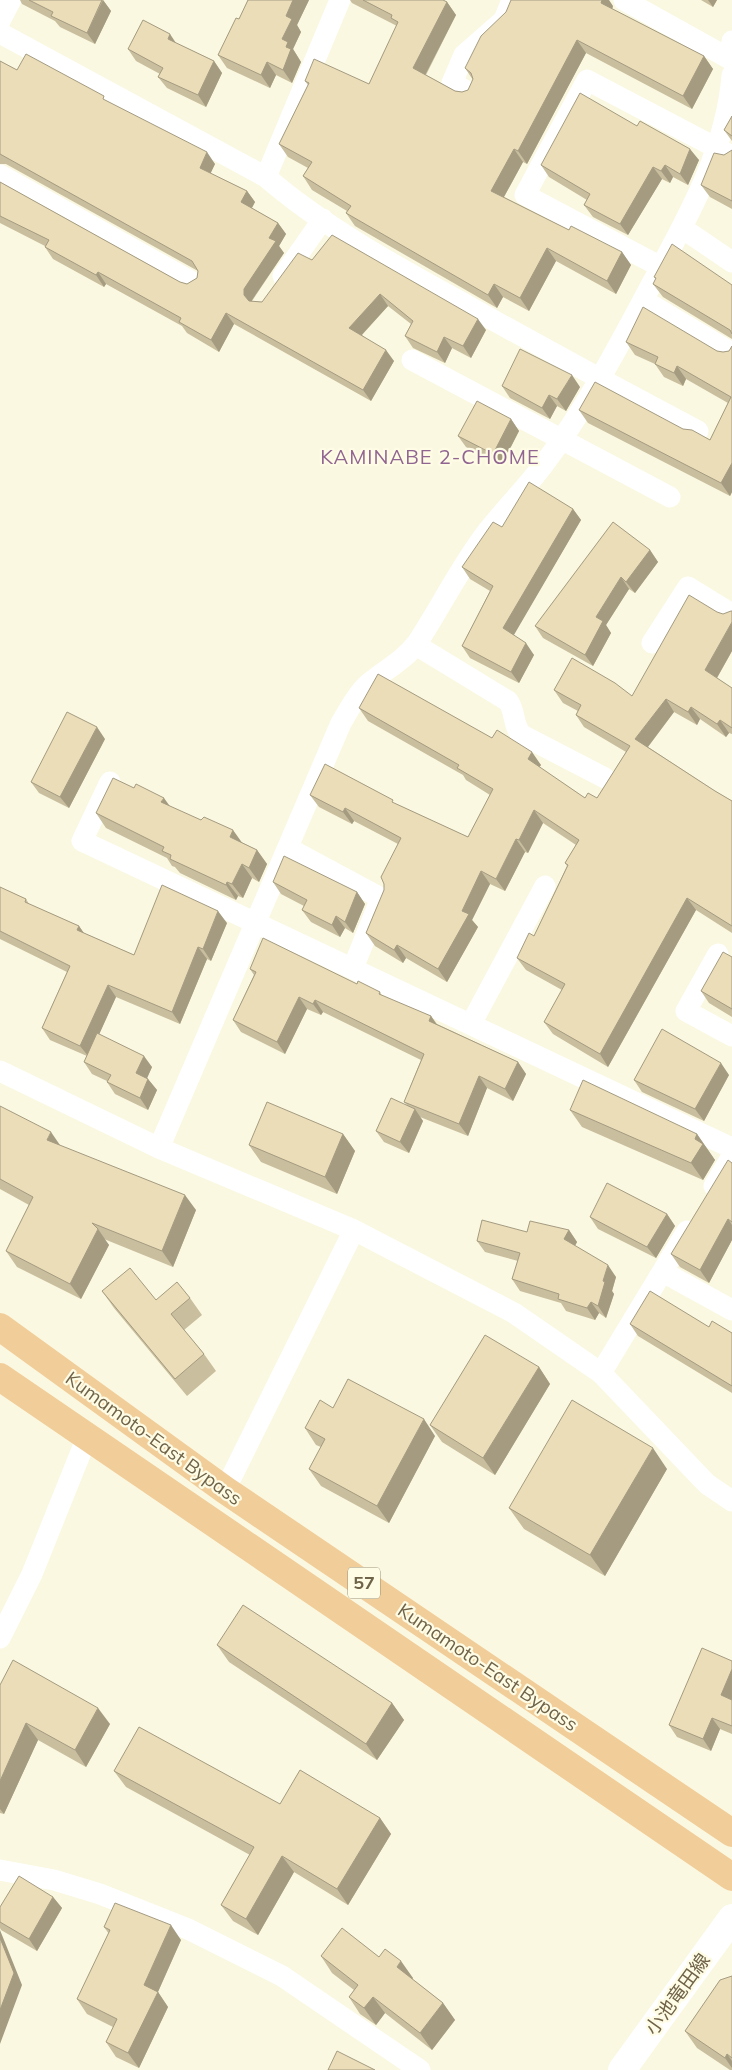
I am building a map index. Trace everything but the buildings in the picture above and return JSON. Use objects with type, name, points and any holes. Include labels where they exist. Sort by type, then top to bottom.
[{"type":"highway","name":"Kumamoto-East Bypass","points":[[0,1327],[225,1490],[732,1833]]},
{"type":"highway","name":"Kumamoto-East Bypass","points":[[0,1377],[732,1877]]},
{"type":"main road","name":"小池竜田線","points":[[622,2070],[732,1918]]},
{"type":"street","points":[[0,20],[11,0]]},
{"type":"street","points":[[266,177],[340,0]]},
{"type":"street","points":[[454,85],[464,55],[504,20],[512,0]]},
{"type":"street","points":[[624,0],[732,60]]},
{"type":"street","points":[[0,33],[266,177],[288,196],[405,271],[698,431]]},
{"type":"street","points":[[732,41],[732,48]]},
{"type":"street","points":[[159,1148],[341,723],[356,698],[366,686],[400,661],[416,644],[486,533],[544,465],[600,379],[682,228],[703,183],[724,152],[732,75]]},
{"type":"street","points":[[661,267],[525,195],[586,80],[724,152]]},
{"type":"street","points":[[0,175],[194,283]]},
{"type":"street","points":[[270,294],[323,219]]},
{"type":"street","points":[[682,228],[732,262]]},
{"type":"street","points":[[643,300],[732,353]]},
{"type":"street","points":[[412,360],[670,497]]},
{"type":"street","points":[[652,642],[688,587],[732,614]]},
{"type":"street","points":[[416,644],[508,701],[513,710],[517,728],[522,735],[605,778]]},
{"type":"street","points":[[110,782],[82,841],[732,1148]]},
{"type":"street","points":[[288,848],[381,898],[353,968]]},
{"type":"street","points":[[471,1024],[545,886]]},
{"type":"street","points":[[718,954],[686,1010],[732,1036]]},
{"type":"street","points":[[0,1071],[159,1148],[354,1230],[514,1314],[601,1373],[706,1484],[732,1501]]},
{"type":"street","points":[[601,1373],[732,1156]]},
{"type":"street","points":[[225,1490],[354,1230]]},
{"type":"street","points":[[663,1272],[732,1310]]},
{"type":"street","points":[[0,1638],[32,1574],[87,1437]]},
{"type":"street","points":[[0,1870],[54,1880],[100,1894],[188,1929],[282,1976],[420,2070]]},
{"type":"district","name":"KAMINABE 2-CHOME","points":[[430,457]]}]
